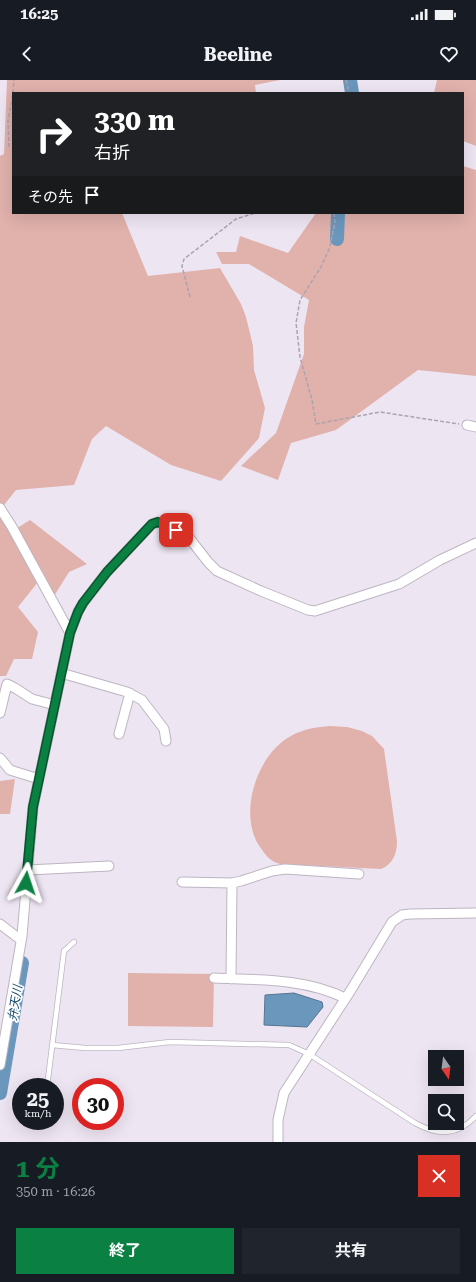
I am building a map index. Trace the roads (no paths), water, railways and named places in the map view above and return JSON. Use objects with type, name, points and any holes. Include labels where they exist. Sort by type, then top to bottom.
[{"type":"street","points":[[0,508],[70,633]]},
{"type":"street","points":[[0,1065],[21,940],[33,807],[61,673],[70,633],[78,612],[83,603],[107,572],[152,524],[158,522],[187,535],[217,571],[268,594],[308,610],[315,611],[399,584],[440,560],[476,543]]},
{"type":"street","points":[[61,673],[130,693],[142,700],[164,729],[166,740]]},
{"type":"street","points":[[0,713],[7,684],[32,699],[55,705]]},
{"type":"street","points":[[119,734],[130,693]]},
{"type":"street","points":[[0,758],[10,770],[39,779]]},
{"type":"street","points":[[28,870],[109,866]]},
{"type":"street","points":[[182,882],[232,883],[272,871],[285,870],[359,874]]},
{"type":"street","points":[[231,979],[232,883]]},
{"type":"street","points":[[278,1142],[278,1120],[284,1093],[392,922],[402,915],[410,914],[476,913]]},
{"type":"street","points":[[0,924],[21,940]]},
{"type":"street","points":[[214,978],[292,982],[330,991],[345,998]]},
{"type":"lane","points":[[48,1078],[64,951],[74,942]]},
{"type":"lane","points":[[52,1045],[85,1048],[118,1048],[170,1042],[289,1045],[309,1054],[426,1129],[437,1132],[450,1132],[468,1124],[476,1116]]},
{"type":"water","points":[[294,993],[322,1002],[323,1007],[307,1027],[264,1025],[265,995]]},
{"type":"waterway","points":[[350,80],[352,92]]},
{"type":"waterway","points":[[337,239],[338,214]]},
{"type":"waterway","name":"弁天川","points":[[0,1093],[22,963]]}]
